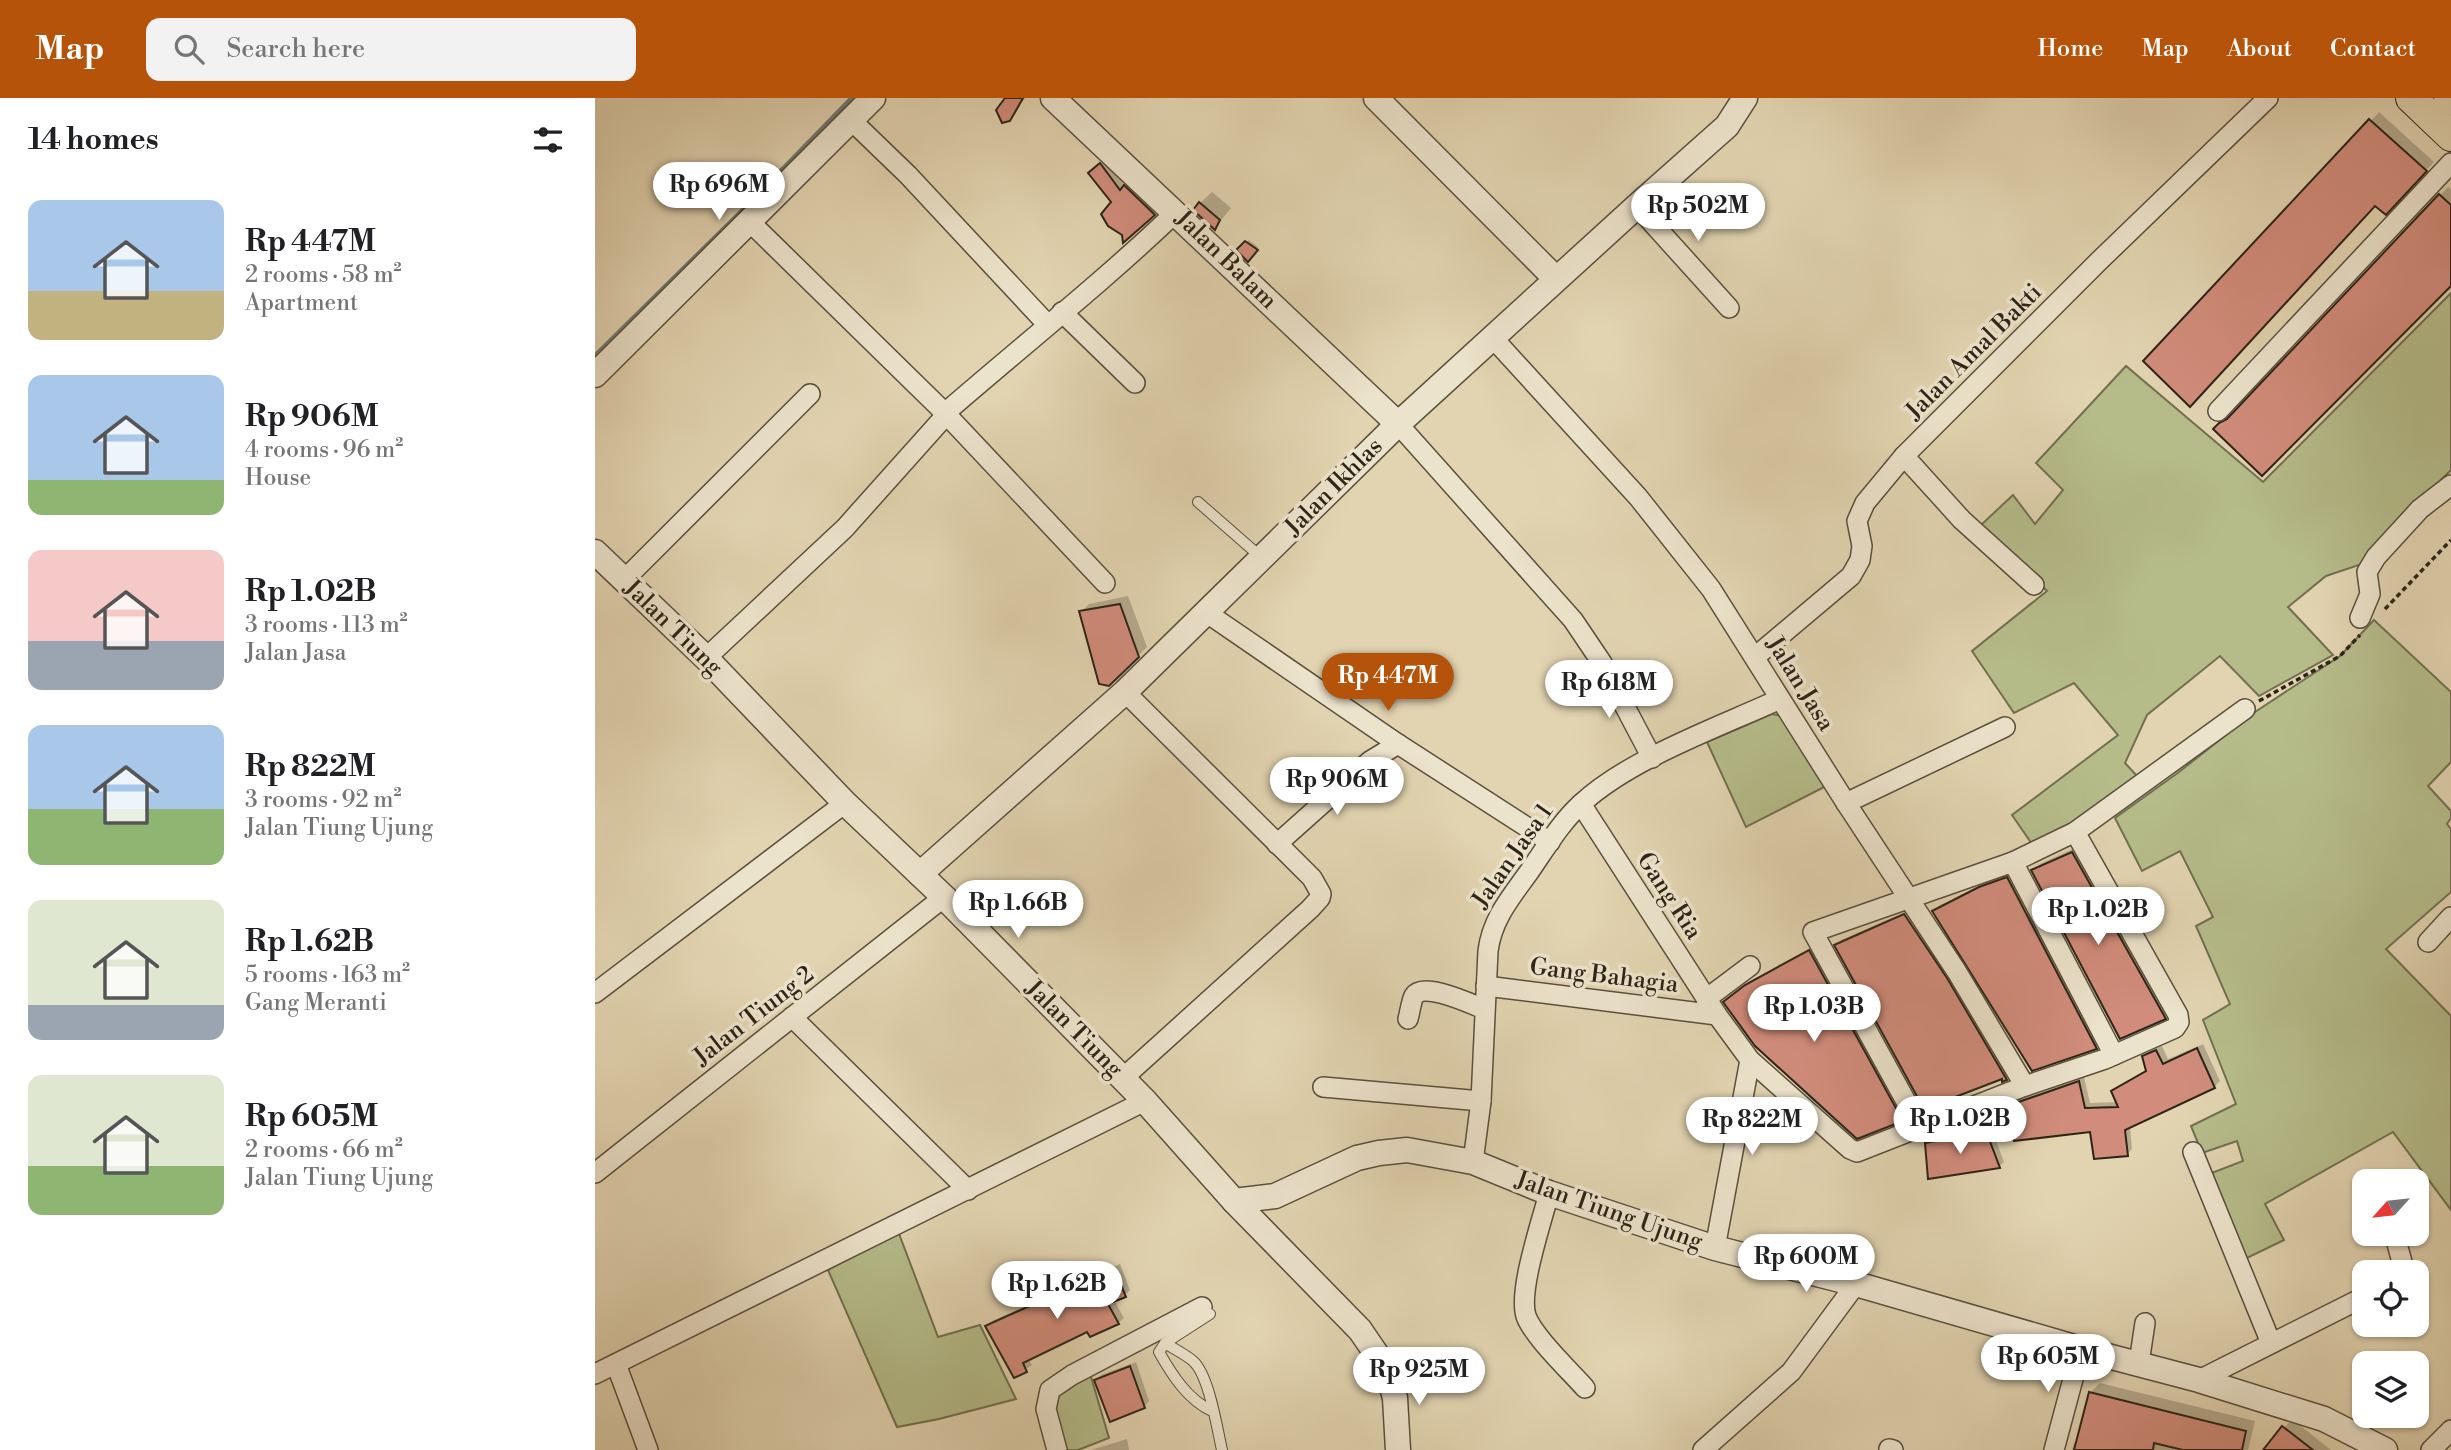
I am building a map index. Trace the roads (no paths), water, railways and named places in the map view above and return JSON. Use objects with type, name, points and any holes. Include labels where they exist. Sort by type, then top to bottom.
[{"type":"main road","points":[[2411,98],[2451,136]]},
{"type":"street","points":[[595,375],[873,98]]},
{"type":"street","name":"Jalan Balam","points":[[1053,98],[1398,424]]},
{"type":"street","points":[[1376,98],[1556,279]]},
{"type":"street","name":"Jalan Ikhlas","points":[[920,874],[1125,692],[1398,424],[1727,126],[1745,98]]},
{"type":"street","name":"Jalan Amal Bakti","points":[[1755,657],[1851,576],[1860,560],[1862,546],[1857,521],[1865,503],[1904,456],[2099,261],[2268,98]]},
{"type":"street","points":[[851,120],[1055,318],[1135,383]]},
{"type":"street","points":[[2218,411],[2451,163]]},
{"type":"street","points":[[1637,206],[1729,308]]},
{"type":"street","points":[[706,658],[845,528],[946,414],[1055,318],[1123,263],[1176,212]]},
{"type":"street","points":[[750,222],[946,414],[1105,583]]},
{"type":"street","name":"Jalan Jasa","points":[[1492,337],[1638,497],[1711,589],[1957,972],[2025,1086]]},
{"type":"street","points":[[624,580],[810,394]]},
{"type":"street","points":[[1398,424],[1573,620],[1602,663],[1652,758]]},
{"type":"street","points":[[1904,456],[1962,520],[2034,585]]},
{"type":"street","points":[[2360,618],[2370,594],[2367,572],[2377,557],[2420,509],[2451,485]]},
{"type":"street","name":"Jalan Tiung","points":[[595,552],[706,658],[845,803],[944,897],[1145,1101],[1234,1201],[1360,1330],[1388,1371],[1395,1398],[1398,1450]]},
{"type":"street","points":[[1207,613],[1398,744],[1550,842]]},
{"type":"street","points":[[1122,1079],[1320,898],[1320,890],[1312,878],[1125,692]]},
{"type":"street","name":"Jalan Jasa 1","points":[[1473,1163],[1481,1101],[1490,933],[1501,909],[1581,804],[1618,776],[1780,699]]},
{"type":"street","points":[[2075,832],[2178,1015],[2179,1022],[2172,1031],[2114,1055],[1920,1127],[1814,932],[2013,862],[2075,832],[2245,709]]},
{"type":"street","points":[[1846,803],[2005,727]]},
{"type":"street","points":[[1277,844],[1370,761],[1398,744]]},
{"type":"street","points":[[595,993],[845,803]]},
{"type":"street","name":"Gang Ria","points":[[1581,804],[1711,1007],[1750,1060],[1850,1149],[1857,1152],[1920,1127]]},
{"type":"street","points":[[2013,862],[2114,1055]]},
{"type":"street","name":"Jalan Tiung 2","points":[[595,1173],[944,897]]},
{"type":"street","points":[[2428,942],[2451,917]]},
{"type":"street","points":[[1711,1007],[1750,966]]},
{"type":"street","name":"Gang Bahagia","points":[[1486,986],[1711,1007]]},
{"type":"street","points":[[1408,1019],[1414,996],[1421,990],[1430,990],[1485,1009]]},
{"type":"street","points":[[792,1017],[968,1190]]},
{"type":"street","points":[[1716,1248],[1750,1060]]},
{"type":"street","points":[[1323,1087],[1481,1101]]},
{"type":"street","points":[[595,1374],[1145,1101]]},
{"type":"street","name":"Jalan Tiung Ujung","points":[[1234,1201],[1275,1196],[1357,1158],[1379,1153],[1407,1150],[1473,1163],[1549,1193],[1716,1248],[2139,1363],[2324,1419],[2385,1450]]},
{"type":"street","points":[[2193,1152],[2271,1343]]},
{"type":"street","points":[[1549,1193],[1524,1296],[1527,1317],[1543,1340],[1585,1388]]},
{"type":"street","points":[[1703,1450],[1791,1372],[1856,1284]]},
{"type":"street","points":[[2199,1380],[2352,1303]]},
{"type":"street","points":[[1057,1450],[1046,1409],[1050,1390],[1072,1374],[1202,1313]]},
{"type":"street","points":[[2139,1363],[2145,1323]]},
{"type":"street","points":[[2054,1450],[2081,1349]]},
{"type":"street","points":[[616,1364],[648,1450]]},
{"type":"street","points":[[2431,1450],[2451,1430]]},
{"type":"lane","points":[[1198,502],[1262,559]]},
{"type":"lane","points":[[1202,1313],[1164,1343],[1159,1352],[1170,1371],[1200,1405],[1212,1411]]},
{"type":"lane","points":[[1164,1343],[1195,1362],[1201,1371],[1207,1384],[1223,1450]]},
{"type":"waterway","points":[[595,356],[852,98]]}]
